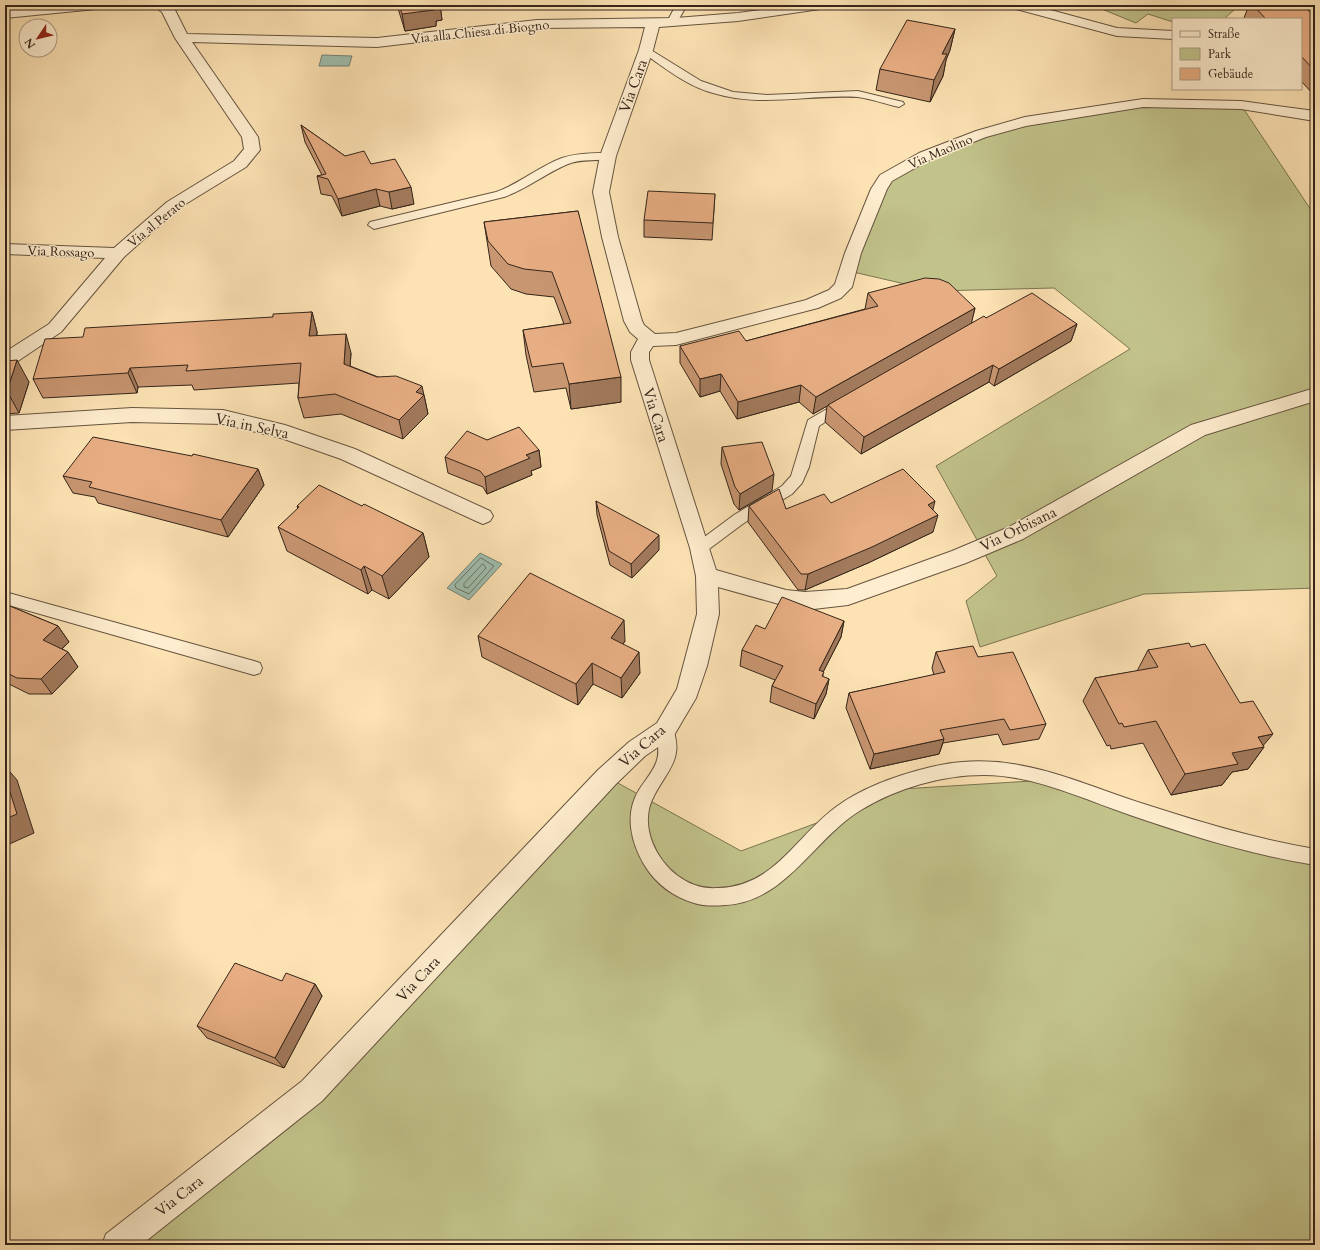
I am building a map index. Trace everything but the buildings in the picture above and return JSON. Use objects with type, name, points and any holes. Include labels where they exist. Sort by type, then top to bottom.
[{"type":"street","points":[[5,9],[96,5]]},
{"type":"street","points":[[159,5],[168,9],[182,38]]},
{"type":"street","name":"Via alla Chiesa di Biogno","points":[[182,38],[368,43],[536,24],[585,22],[663,23],[743,17],[820,5]]},
{"type":"street","points":[[1017,5],[1117,32],[1172,35]]},
{"type":"street","points":[[5,14],[27,9]]},
{"type":"street","name":"Via Cara","points":[[117,1245],[312,1091],[607,777],[637,748],[665,730],[688,691],[696,666],[708,614],[707,576],[700,548],[640,360],[640,352],[648,338],[639,332],[633,321],[604,210],[601,192],[608,156],[646,50],[663,23]]},
{"type":"street","name":"Via al Perato","points":[[5,360],[55,328],[118,253],[173,205],[240,164],[252,150],[250,137],[182,38]]},
{"type":"street","points":[[1263,94],[1276,109]]},
{"type":"street","name":"Via Maolino","points":[[648,338],[654,340],[676,339],[812,304],[835,294],[843,287],[849,271],[853,253],[879,189],[886,178],[925,156],[981,134],[1025,122],[1143,103],[1241,104],[1315,116]]},
{"type":"street","name":"Via Rossago","points":[[5,249],[118,253]]},
{"type":"street","name":"Via Orbisana","points":[[707,576],[786,598],[805,601],[848,597],[959,557],[1016,533],[1198,430],[1315,394]]},
{"type":"street","name":"Via in Selva","points":[[5,422],[132,415],[223,417],[285,432],[348,454],[483,516]]},
{"type":"lane","points":[[663,23],[682,5]]},
{"type":"lane","points":[[646,50],[687,78],[704,86],[730,94],[776,98],[853,94],[899,104]]},
{"type":"lane","points":[[374,225],[500,195],[513,190],[565,161],[583,157],[608,156]]},
{"type":"lane","points":[[700,548],[739,518],[787,490],[797,479],[802,467],[813,423],[853,399]]},
{"type":"lane","points":[[5,598],[254,668]]},
{"type":"lane","points":[[665,730],[669,748],[667,759],[662,770],[644,797],[640,814],[640,833],[645,849],[652,862],[665,878],[683,890],[702,896],[728,898],[749,894],[766,885],[786,870],[826,826],[859,802],[899,784],[943,772],[968,769],[991,768],[1026,775],[1226,839],[1315,857]]},
{"type":"green space","points":[[1092,5],[1234,5],[1235,9],[1225,18],[1172,18],[1172,22],[1148,14],[1136,23]]},
{"type":"green space","points":[[1143,103],[1241,105],[1315,216],[1315,588],[1144,594],[980,647],[966,601],[997,576],[936,466],[1130,349],[1054,288],[935,291],[849,271],[886,178],[981,134]]},
{"type":"green space","points":[[607,777],[741,851],[841,814],[885,790],[1048,780],[1315,859],[1315,1245],[117,1245],[312,1091]]},
{"type":"water","points":[[322,55],[352,56],[349,66],[319,66]]},
{"type":"water","points":[[480,553],[502,564],[469,600],[447,588]]}]
